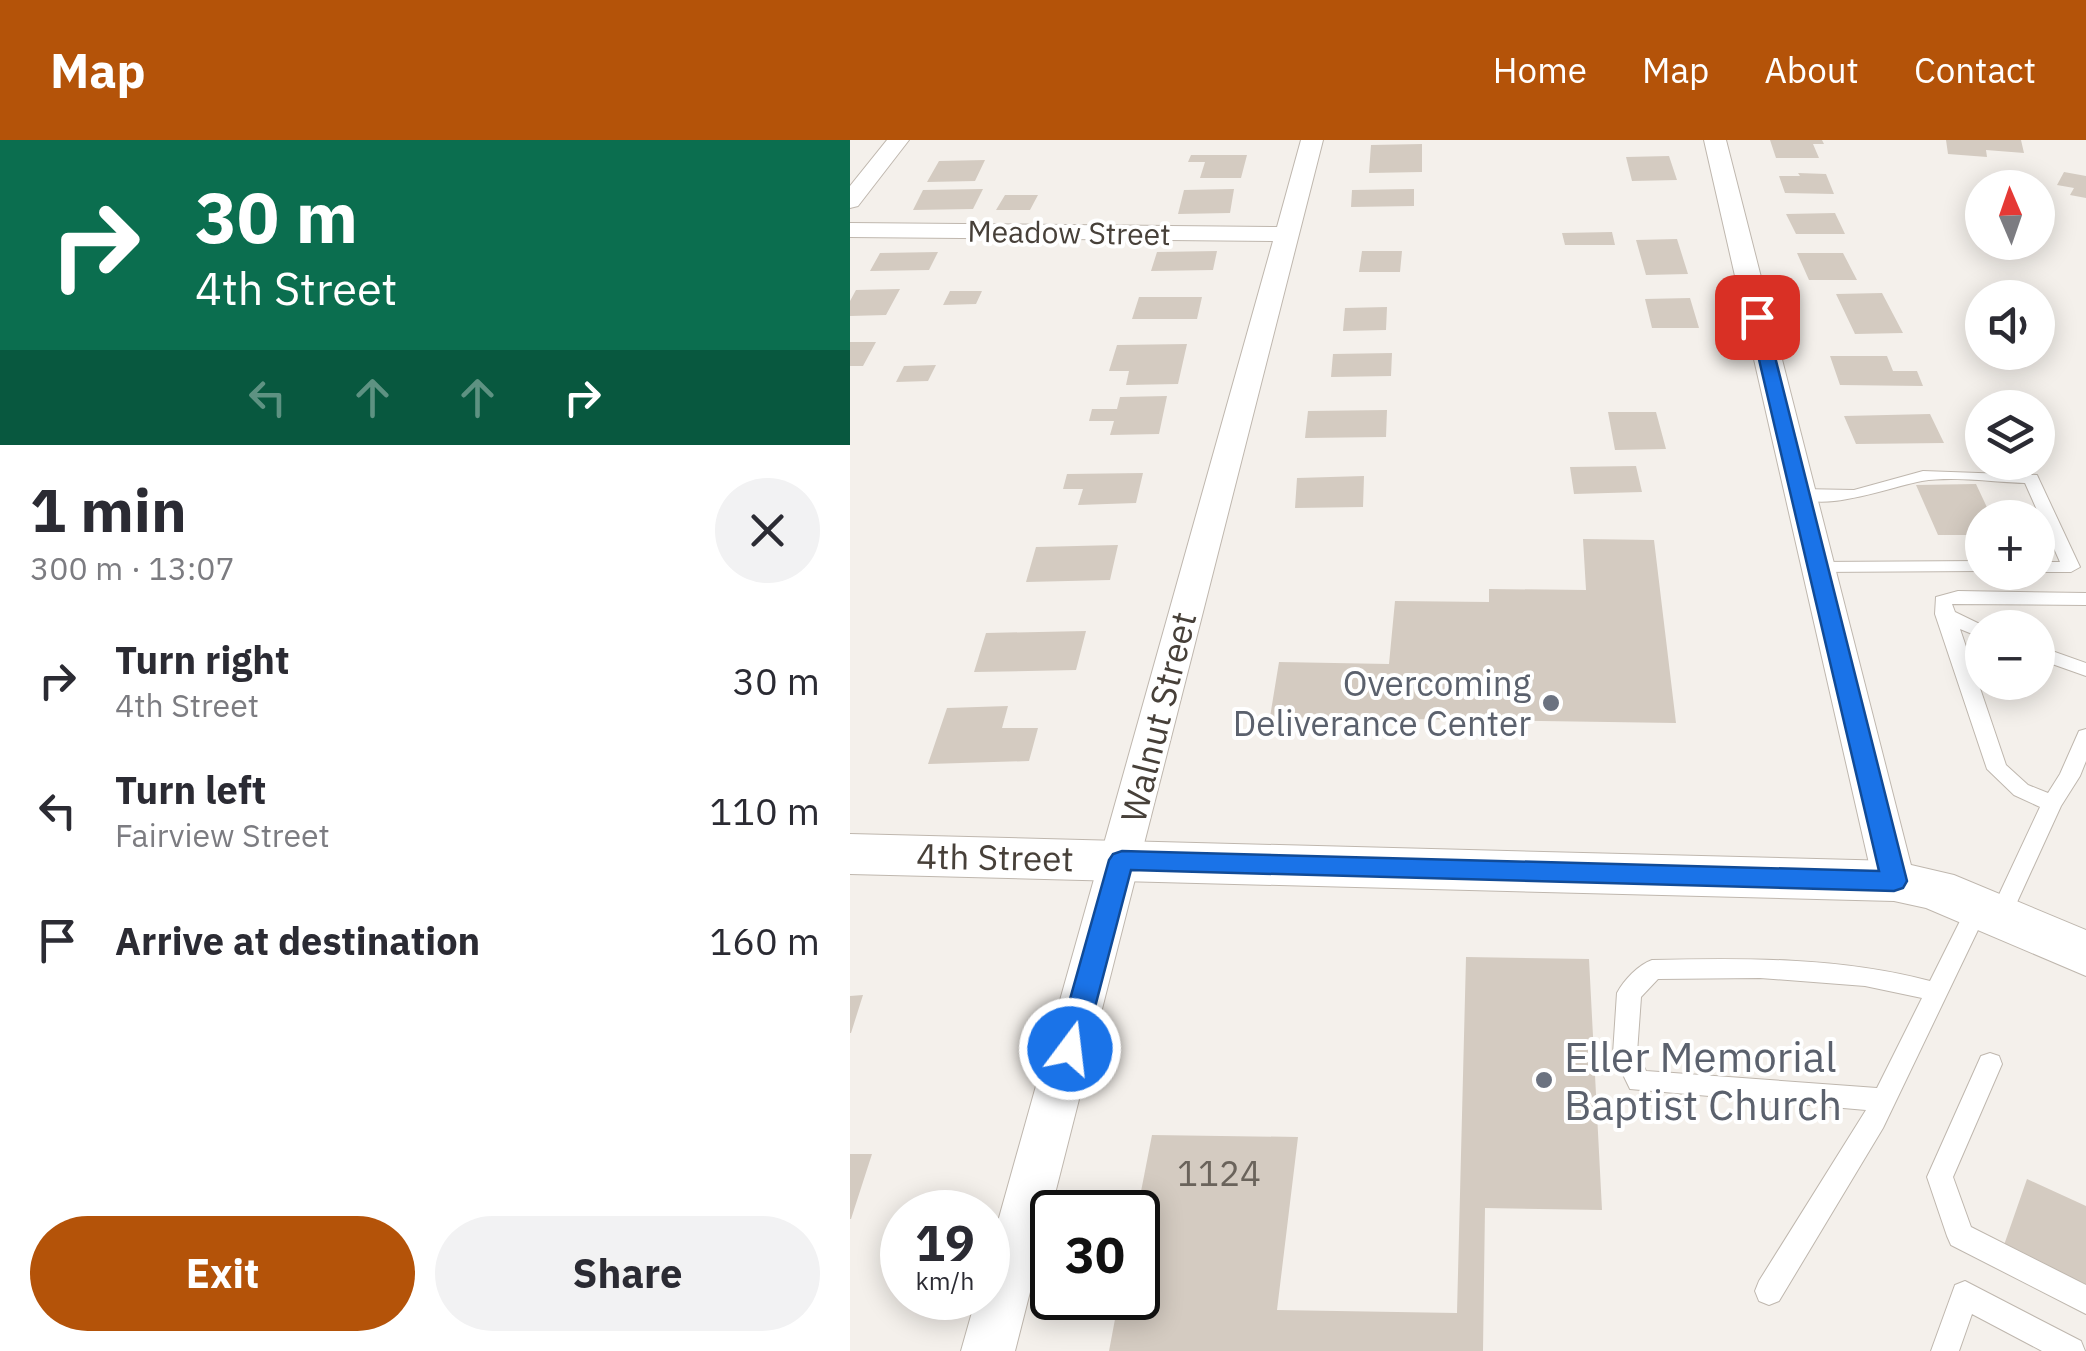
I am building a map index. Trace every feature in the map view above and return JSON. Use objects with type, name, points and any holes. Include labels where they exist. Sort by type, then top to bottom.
[{"type":"street","points":[[850,200],[898,140]]},
{"type":"street","name":"Walnut Street","points":[[988,1351],[1122,860],[1156,711],[1312,140]]},
{"type":"street","points":[[1714,140],[1894,881]]},
{"type":"street","name":"Meadow Street","points":[[850,230],[1288,234]]},
{"type":"street","name":"4th Street","points":[[850,854],[1894,881],[1934,889],[2086,954]]},
{"type":"lane","points":[[1799,494],[1855,496],[1923,476],[2032,478],[2042,500]]},
{"type":"lane","points":[[2055,530],[2071,567],[2055,567]]},
{"type":"lane","points":[[1818,567],[1965,566]]},
{"type":"lane","points":[[2052,804],[2021,790],[1998,769],[1942,601],[2086,599]]},
{"type":"lane","points":[[1944,614],[1965,624]]},
{"type":"lane","points":[[2055,658],[2086,670]]},
{"type":"lane","points":[[1768,1291],[1883,1100],[1936,992],[2070,776],[2086,736]]},
{"type":"lane","points":[[1883,1100],[1640,1081],[1625,1054],[1630,993],[1652,970],[1798,967],[1886,977],[1936,992]]},
{"type":"lane","points":[[1990,1064],[1940,1177],[1961,1236],[2086,1300]]},
{"type":"lane","points":[[1945,1351],[1965,1295],[2070,1351]]},
{"type":"building","points":[[1770,140],[1822,140],[1824,144],[1813,144],[1819,158],[1776,158]]},
{"type":"building","points":[[1946,140],[2021,140],[2024,153],[1986,150],[1987,157],[1948,154]]},
{"type":"building","points":[[1422,144],[1422,172],[1369,173],[1371,145]]},
{"type":"building","points":[[1191,155],[1247,155],[1241,178],[1200,178],[1205,162],[1188,162]]},
{"type":"building","points":[[1669,156],[1677,180],[1632,181],[1626,157]]},
{"type":"building","points":[[985,160],[975,181],[927,182],[939,161]]},
{"type":"building","points":[[2064,172],[2086,176],[2086,198],[2070,195],[2074,188],[2057,185]]},
{"type":"building","points":[[1798,173],[1826,174],[1834,194],[1785,193],[1779,176],[1800,176]]},
{"type":"building","points":[[983,189],[973,209],[913,210],[923,190]]},
{"type":"building","points":[[1234,189],[1230,213],[1178,214],[1184,190]]},
{"type":"building","points":[[1414,189],[1414,206],[1351,207],[1352,190]]},
{"type":"building","points":[[1005,195],[1038,195],[1030,210],[996,210]]},
{"type":"building","points":[[1835,213],[1845,234],[1796,234],[1786,214]]},
{"type":"building","points":[[1612,232],[1615,245],[1565,245],[1562,233]]},
{"type":"building","points":[[1677,239],[1688,274],[1646,275],[1636,240]]},
{"type":"building","points":[[1217,251],[1213,270],[1151,271],[1157,252]]},
{"type":"building","points":[[1362,251],[1402,251],[1400,272],[1359,272]]},
{"type":"building","points":[[938,252],[929,270],[870,271],[880,253]]},
{"type":"building","points":[[1797,253],[1843,253],[1857,280],[1809,280]]},
{"type":"building","points":[[900,289],[886,315],[850,316],[850,301],[856,290]]},
{"type":"building","points":[[950,291],[982,291],[976,304],[943,305]]},
{"type":"building","points":[[1882,293],[1903,333],[1855,334],[1836,294]]},
{"type":"building","points":[[1139,297],[1202,297],[1197,319],[1132,319]]},
{"type":"building","points":[[1690,298],[1699,328],[1652,328],[1645,299]]},
{"type":"building","points":[[1387,307],[1386,330],[1343,331],[1345,308]]},
{"type":"building","points":[[850,342],[876,342],[863,366],[850,366]]},
{"type":"building","points":[[1187,344],[1178,384],[1126,385],[1129,371],[1109,371],[1117,345]]},
{"type":"building","points":[[1392,353],[1391,376],[1331,377],[1333,354]]},
{"type":"building","points":[[1830,356],[1887,356],[1893,371],[1917,371],[1923,386],[1840,385]]},
{"type":"building","points":[[936,365],[928,381],[896,382],[904,366]]},
{"type":"building","points":[[1167,396],[1159,434],[1110,435],[1114,421],[1089,421],[1092,409],[1117,409],[1120,397]]},
{"type":"building","points":[[1387,410],[1386,437],[1305,438],[1308,411]]},
{"type":"building","points":[[1608,412],[1656,412],[1666,449],[1615,450]]},
{"type":"building","points":[[1930,414],[1944,443],[1856,444],[1844,416]]},
{"type":"building","points":[[1636,466],[1642,492],[1574,494],[1570,467]]},
{"type":"building","points":[[1143,473],[1136,503],[1078,505],[1083,489],[1063,489],[1067,474]]},
{"type":"building","points":[[1364,476],[1363,507],[1295,508],[1297,478]]},
{"type":"building","points":[[1976,484],[1984,500],[1965,500],[1965,535],[1938,535],[1916,485]]},
{"type":"building","points":[[1583,539],[1654,540],[1676,723],[1270,717],[1279,662],[1389,664],[1395,601],[1489,602],[1489,589],[1586,590]]},
{"type":"building","points":[[1118,545],[1110,580],[1026,582],[1036,547]]},
{"type":"building","points":[[1086,631],[1076,670],[974,672],[986,633]]},
{"type":"building","points":[[1008,706],[1002,728],[1038,728],[1029,761],[928,764],[947,708]]},
{"type":"building","points":[[1466,957],[1589,959],[1602,1210],[1485,1208],[1483,1351],[1109,1351],[1115,1320],[1160,1320],[1160,1190],[1141,1190],[1152,1135],[1298,1137],[1277,1310],[1457,1313]]},
{"type":"building","points":[[863,995],[851,1033],[850,1033],[850,996]]},
{"type":"building","points":[[850,1154],[872,1154],[851,1219],[850,1219]]},
{"type":"building","points":[[2027,1179],[2086,1206],[2086,1285],[2004,1245]]},
{"type":"place","name":"Overcoming Deliverance Center","points":[[1551,703]]},
{"type":"place","name":"Eller Memorial Baptist Church","points":[[1544,1080]]},
{"type":"route","points":[[1070,1049],[1122,860],[1894,881],[1757,317]]}]
